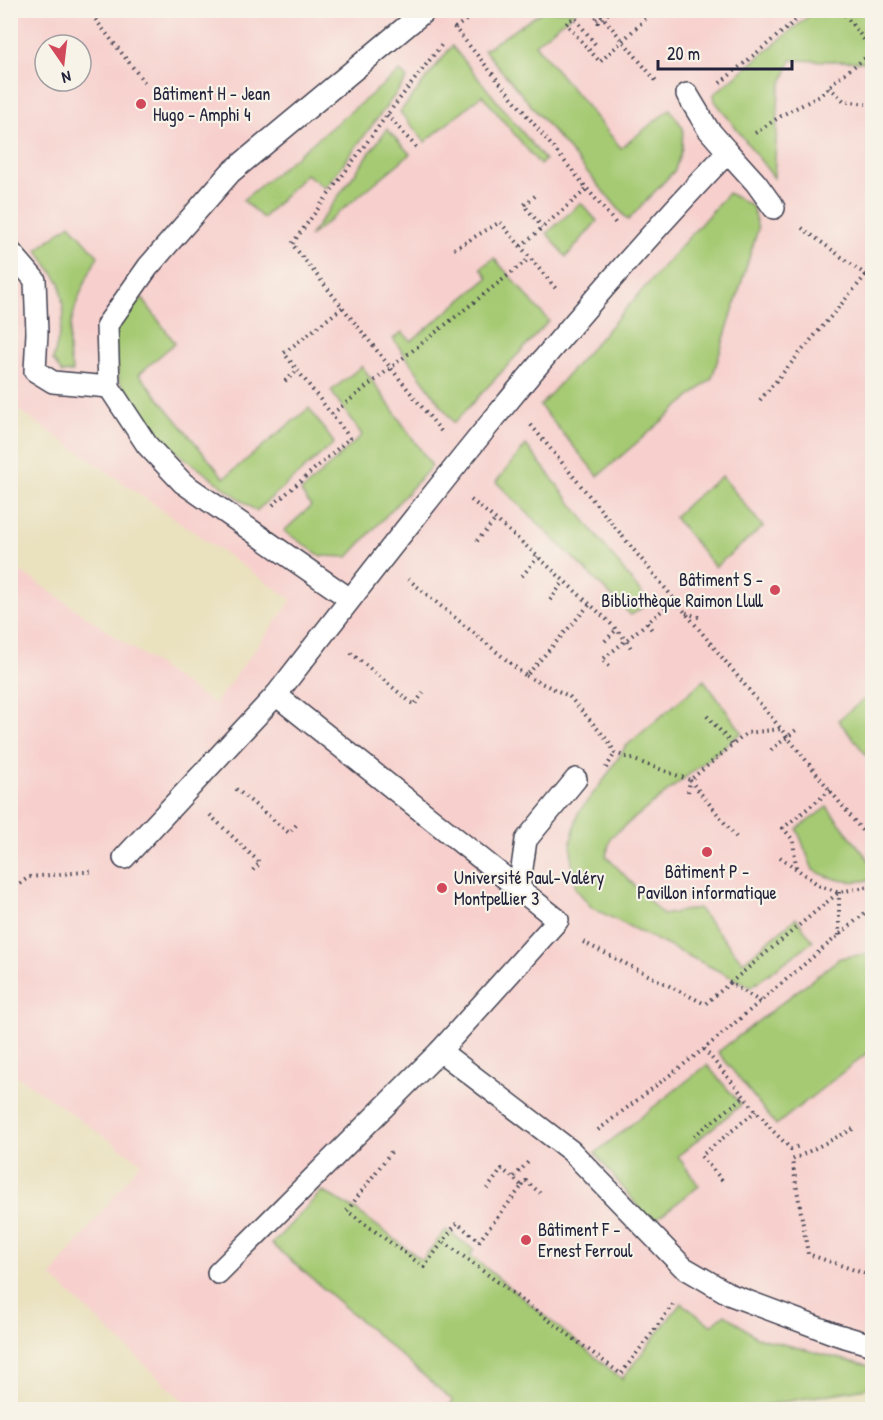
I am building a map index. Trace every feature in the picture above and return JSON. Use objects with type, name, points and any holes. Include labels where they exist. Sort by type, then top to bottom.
[{"type":"lane","points":[[350,599],[183,483],[147,445],[109,387],[107,325],[148,267],[230,172],[425,11]]},
{"type":"lane","points":[[691,99],[708,129],[756,183],[774,208]]},
{"type":"lane","points":[[124,858],[276,695],[445,479],[638,249],[728,152]]},
{"type":"lane","points":[[10,251],[35,280],[37,333],[35,371],[52,382],[109,387]]},
{"type":"lane","points":[[218,1273],[440,1051],[558,920],[276,695]]},
{"type":"lane","points":[[519,889],[526,840],[576,779]]},
{"type":"lane","points":[[440,1051],[571,1151],[683,1267],[731,1295],[835,1334],[873,1345]]},
{"type":"path","points":[[88,10],[145,83]]},
{"type":"path","points":[[447,438],[292,244],[387,115],[455,28],[480,10]]},
{"type":"path","points":[[597,10],[622,41]]},
{"type":"path","points":[[606,10],[595,19],[598,22],[612,10]]},
{"type":"path","points":[[595,44],[575,18],[566,24],[600,62],[655,10]]},
{"type":"path","points":[[691,99],[799,18],[802,10]]},
{"type":"path","points":[[784,114],[820,96],[873,51],[841,10]]},
{"type":"path","points":[[425,11],[455,28],[638,249]]},
{"type":"path","points":[[829,87],[844,101],[866,104]]},
{"type":"path","points":[[387,115],[417,148]]},
{"type":"path","points":[[521,246],[587,189]]},
{"type":"path","points":[[535,196],[524,205],[542,227]]},
{"type":"path","points":[[774,208],[866,275],[873,275]]},
{"type":"path","points":[[332,414],[530,258],[500,222],[454,249]]},
{"type":"path","points":[[760,400],[866,275]]},
{"type":"path","points":[[247,528],[350,438],[284,353],[342,307]]},
{"type":"path","points":[[285,381],[298,370]]},
{"type":"path","points":[[528,422],[832,790],[873,843]]},
{"type":"path","points":[[445,479],[496,519],[590,604],[631,648]]},
{"type":"path","points":[[477,541],[496,519]]},
{"type":"path","points":[[522,576],[538,557]]},
{"type":"path","points":[[382,559],[526,675],[569,696],[609,742],[615,753],[690,780],[736,837]]},
{"type":"path","points":[[550,600],[564,581]]},
{"type":"path","points":[[609,666],[602,660],[675,600]]},
{"type":"path","points":[[526,675],[590,604]]},
{"type":"path","points":[[686,613],[701,618]]},
{"type":"path","points":[[647,623],[652,630]]},
{"type":"path","points":[[605,641],[616,630]]},
{"type":"path","points":[[346,649],[414,705],[424,692]]},
{"type":"path","points":[[707,716],[733,745]]},
{"type":"path","points":[[688,792],[690,780],[747,734],[781,729]]},
{"type":"path","points":[[771,750],[789,738],[796,730]]},
{"type":"path","points":[[210,768],[289,833],[298,823]]},
{"type":"path","points":[[796,867],[793,840],[783,828],[832,790]]},
{"type":"path","points":[[186,792],[260,862],[250,873]]},
{"type":"path","points":[[780,856],[820,886],[839,891],[873,886]]},
{"type":"path","points":[[839,891],[839,936]]},
{"type":"path","points":[[558,920],[584,944],[705,1004],[839,891]]},
{"type":"path","points":[[571,1151],[704,1049],[873,907]]},
{"type":"path","points":[[730,983],[761,1002]]},
{"type":"path","points":[[704,1049],[791,1149],[799,1146]]},
{"type":"path","points":[[694,1136],[744,1097]]},
{"type":"path","points":[[722,1180],[701,1156],[756,1111]]},
{"type":"path","points":[[854,1129],[792,1160],[808,1254],[866,1274],[873,1302]]},
{"type":"path","points":[[392,1151],[347,1211],[424,1267],[457,1223],[479,1240],[525,1181],[540,1193]]},
{"type":"path","points":[[486,1189],[502,1169],[522,1186]]},
{"type":"path","points":[[513,1178],[521,1170]]},
{"type":"path","points":[[444,1242],[621,1374],[680,1296]]},
{"type":"shaded area","name":"Université Paul-Valéry Montpellier 3","points":[[11,11],[872,11],[872,1387],[742,1410],[192,1409],[51,1276],[141,1162],[11,1072],[10,564],[214,704],[292,600],[11,405]]},
{"type":"green space","points":[[543,11],[576,11],[535,44],[621,148],[670,109],[683,128],[682,148],[675,170],[628,220],[484,50]]},
{"type":"green space","points":[[815,11],[866,11],[872,19],[872,62],[791,60],[779,91],[774,178],[715,101],[714,94]]},
{"type":"green space","points":[[452,46],[545,160],[540,165],[482,95],[425,142],[400,112]]},
{"type":"green space","points":[[400,71],[407,79],[325,188],[306,174],[263,218],[243,200]]},
{"type":"green space","points":[[387,129],[410,154],[309,237]]},
{"type":"green space","points":[[728,193],[752,206],[758,229],[712,378],[598,476],[540,406]]},
{"type":"green space","points":[[581,203],[597,221],[566,257],[547,233]]},
{"type":"green space","points":[[70,224],[98,256],[79,298],[70,328],[70,358],[73,372],[62,373],[53,360],[64,315],[60,283],[37,250]]},
{"type":"green space","points":[[494,258],[549,321],[454,423],[393,339],[402,332],[411,341],[488,278],[481,268]]},
{"type":"green space","points":[[142,298],[175,343],[139,374],[224,478],[309,408],[334,443],[256,511],[163,442],[119,381],[113,328]]},
{"type":"green space","points":[[362,366],[432,466],[348,557],[321,556],[284,531],[311,506],[301,492],[362,435],[331,391]]},
{"type":"green space","points":[[526,445],[649,603],[631,615],[496,482]]},
{"type":"green space","points":[[722,476],[763,527],[715,567],[674,517]]},
{"type":"green space","points":[[704,680],[742,732],[611,837],[606,856],[663,915],[698,908],[743,962],[796,918],[813,941],[751,987],[592,908],[576,889],[572,869],[571,841],[578,813],[606,777],[625,747]]},
{"type":"green space","points":[[872,693],[872,762],[838,720]]},
{"type":"green space","points":[[827,807],[872,864],[872,879],[857,882],[842,880],[813,870],[797,829]]},
{"type":"green space","points":[[872,953],[872,1049],[776,1125],[718,1052],[840,958]]},
{"type":"green space","points":[[707,1065],[741,1105],[678,1156],[699,1186],[651,1223],[595,1153]]},
{"type":"green space","points":[[322,1191],[356,1210],[422,1260],[446,1230],[474,1250],[470,1255],[622,1379],[681,1303],[711,1325],[725,1314],[756,1337],[872,1367],[872,1387],[742,1409],[446,1409],[453,1401],[272,1244]]},
{"type":"place","name":"Bâtiment H - Jean Hugo - Amphi 4","points":[[141,104]]},
{"type":"place","name":"Bâtiment S - Bibliothèque Raimon Llull","points":[[775,590]]},
{"type":"place","name":"Bâtiment P - Pavillon informatique","points":[[707,852]]},
{"type":"place","name":"Université Paul-Valéry Montpellier 3","points":[[442,888]]},
{"type":"place","name":"Bâtiment F - Ernest Ferroul","points":[[526,1240]]}]
